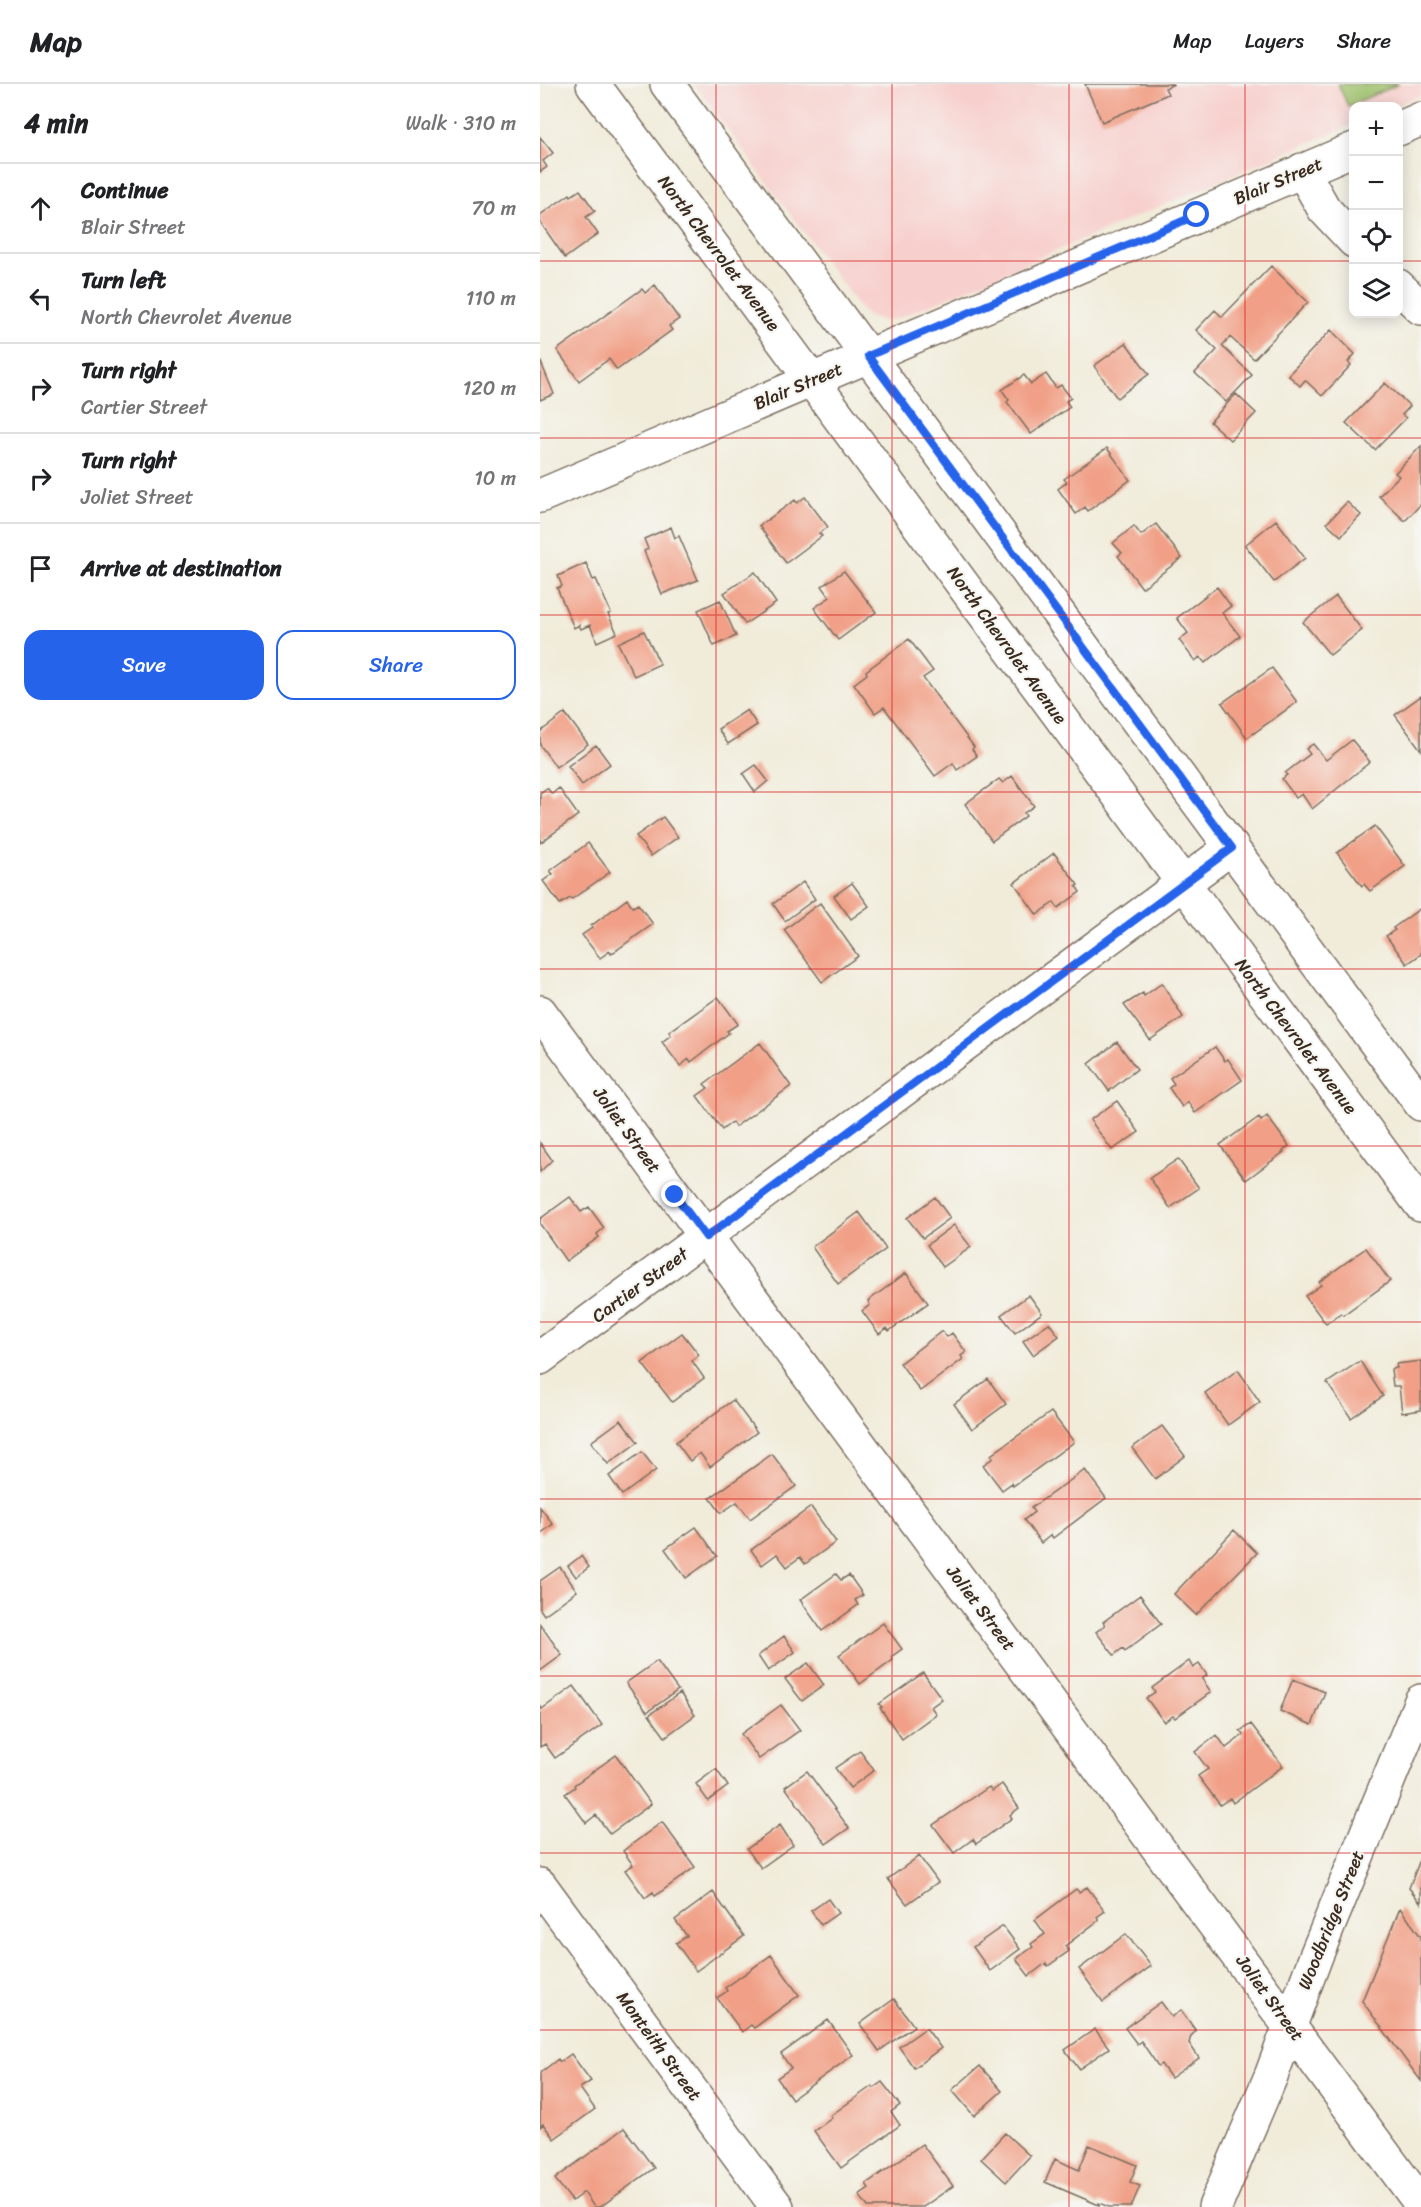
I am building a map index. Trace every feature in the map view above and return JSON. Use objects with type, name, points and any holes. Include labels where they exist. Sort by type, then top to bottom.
[{"type":"street","name":"North Chevrolet Avenue","points":[[593,84],[1421,1205]]},
{"type":"street","points":[[667,84],[1421,1104]]},
{"type":"street","points":[[1403,127],[1421,119]]},
{"type":"street","name":"Blair Street","points":[[540,496],[1349,151]]},
{"type":"street","points":[[1302,170],[1324,209],[1349,237]]},
{"type":"street","points":[[1403,291],[1421,308]]},
{"type":"street","name":"Cartier Street","points":[[540,1358],[1232,848]]},
{"type":"street","name":"Joliet Street","points":[[540,1012],[1421,2204]]},
{"type":"street","name":"Woodbridge Street","points":[[1215,2207],[1272,2076],[1316,1956],[1421,1701]]},
{"type":"street","name":"Monteith Street","points":[[540,1885],[777,2207]]},
{"type":"shaded area","points":[[694,84],[1421,84],[1421,95],[1403,103],[1349,102],[1349,126],[899,318],[885,321],[869,317],[862,311]]},
{"type":"green space","points":[[1338,84],[1399,84],[1357,102],[1349,102],[1348,106]]},
{"type":"building","points":[[1085,84],[1174,84],[1165,88],[1168,94],[1102,122]]},
{"type":"building","points":[[540,137],[553,153],[543,161],[547,167],[540,172]]},
{"type":"building","points":[[580,190],[595,211],[586,217],[598,234],[565,258],[540,222],[540,215],[570,194],[571,196]]},
{"type":"building","points":[[1271,266],[1308,302],[1254,359],[1230,337],[1222,346],[1252,375],[1226,402],[1195,373],[1217,350],[1196,330],[1215,310],[1222,317]]},
{"type":"building","points":[[655,285],[679,319],[669,326],[672,330],[617,370],[609,359],[579,381],[557,350],[642,289],[645,293]]},
{"type":"building","points":[[1331,330],[1355,354],[1348,362],[1351,365],[1322,396],[1305,380],[1300,386],[1288,375]]},
{"type":"building","points":[[1126,343],[1149,374],[1117,398],[1094,366]]},
{"type":"building","points":[[540,360],[554,394],[540,400]]},
{"type":"building","points":[[1046,374],[1056,388],[1061,385],[1071,398],[1066,401],[1070,407],[1031,434],[1007,402],[1009,400],[1002,390],[1024,375],[1031,384]]},
{"type":"building","points":[[1385,383],[1410,406],[1402,415],[1406,418],[1375,450],[1346,423]]},
{"type":"building","points":[[1236,394],[1256,413],[1230,440],[1210,422]]},
{"type":"building","points":[[1421,446],[1421,504],[1405,521],[1379,496],[1399,476],[1395,473]]},
{"type":"building","points":[[1107,448],[1130,480],[1088,511],[1085,507],[1076,514],[1058,489],[1067,482],[1064,479]]},
{"type":"building","points":[[805,497],[828,527],[819,533],[822,536],[786,563],[759,526],[795,500],[797,503]]},
{"type":"building","points":[[1347,502],[1361,515],[1341,536],[1327,523]]},
{"type":"building","points":[[1276,520],[1305,558],[1274,582],[1245,545]]},
{"type":"building","points":[[1156,524],[1182,558],[1142,588],[1118,556],[1122,553],[1113,543],[1134,526],[1141,535]]},
{"type":"building","points":[[671,527],[675,538],[679,536],[698,580],[662,594],[644,551],[648,549],[644,539]]},
{"type":"building","points":[[586,563],[593,580],[596,579],[617,633],[597,642],[590,625],[581,629],[579,625],[574,628],[557,588],[562,586],[558,576]]},
{"type":"building","points":[[844,571],[876,612],[838,640],[814,608],[830,597],[822,586]]},
{"type":"building","points":[[755,572],[776,603],[745,624],[724,593]]},
{"type":"building","points":[[1217,587],[1231,606],[1222,613],[1240,636],[1205,663],[1200,657],[1195,661],[1179,640],[1188,633],[1177,618]]},
{"type":"building","points":[[1336,596],[1362,630],[1330,655],[1303,622]]},
{"type":"building","points":[[720,600],[736,636],[714,646],[698,610]]},
{"type":"building","points":[[644,631],[660,664],[634,676],[618,643]]},
{"type":"building","points":[[909,639],[933,671],[923,678],[974,747],[972,749],[977,756],[957,770],[953,763],[935,776],[884,707],[875,713],[854,684],[867,674],[866,671]]},
{"type":"building","points":[[1272,668],[1297,702],[1247,738],[1222,703]]},
{"type":"building","points":[[1421,696],[1421,750],[1395,715]]},
{"type":"building","points":[[747,710],[757,725],[728,744],[718,729]]},
{"type":"building","points":[[565,713],[588,744],[556,767],[540,745],[540,732]]},
{"type":"building","points":[[1352,740],[1370,762],[1312,809],[1302,794],[1296,798],[1282,779],[1287,775],[1285,773],[1310,754],[1306,749],[1313,744],[1326,760]]},
{"type":"building","points":[[596,745],[610,764],[582,785],[568,766]]},
{"type":"building","points":[[756,765],[768,781],[755,792],[743,774]]},
{"type":"building","points":[[1012,776],[1034,806],[1024,813],[1026,816],[992,841],[965,804],[999,779],[1003,783]]},
{"type":"building","points":[[547,788],[552,794],[559,788],[578,815],[540,843],[540,793]]},
{"type":"building","points":[[663,817],[678,837],[651,856],[636,836]]},
{"type":"building","points":[[1375,826],[1405,866],[1370,891],[1364,884],[1362,886],[1337,853]]},
{"type":"building","points":[[588,843],[610,872],[572,899],[560,904],[543,881],[553,874],[550,871]]},
{"type":"building","points":[[1054,853],[1078,885],[1076,886],[1080,892],[1058,908],[1054,902],[1037,915],[1014,883]]},
{"type":"building","points":[[803,882],[815,899],[785,921],[773,904]]},
{"type":"building","points":[[852,883],[869,906],[851,919],[834,896]]},
{"type":"building","points":[[627,899],[633,907],[638,904],[653,924],[611,954],[610,951],[600,958],[582,935]]},
{"type":"building","points":[[820,903],[858,956],[822,982],[784,930]]},
{"type":"building","points":[[1421,908],[1421,954],[1407,964],[1386,936],[1395,930],[1393,928]]},
{"type":"building","points":[[1162,983],[1183,1017],[1150,1040],[1124,1005],[1143,993],[1144,996]]},
{"type":"building","points":[[718,997],[738,1024],[691,1062],[689,1059],[680,1066],[662,1042],[671,1035],[669,1032]]},
{"type":"building","points":[[1117,1042],[1137,1069],[1109,1091],[1089,1064]]},
{"type":"building","points":[[760,1043],[791,1086],[735,1127],[732,1122],[722,1130],[697,1096],[708,1088],[704,1084]]},
{"type":"building","points":[[1215,1047],[1225,1061],[1228,1059],[1242,1080],[1195,1113],[1188,1102],[1182,1107],[1169,1088],[1174,1084],[1170,1078]]},
{"type":"building","points":[[1117,1101],[1139,1132],[1112,1150],[1090,1120]]},
{"type":"building","points":[[1267,1116],[1289,1146],[1246,1180],[1220,1145],[1259,1117],[1261,1121]]},
{"type":"building","points":[[540,1143],[552,1160],[540,1172]]},
{"type":"building","points":[[1178,1159],[1199,1188],[1170,1208],[1150,1178]]},
{"type":"building","points":[[570,1197],[581,1212],[589,1207],[604,1228],[597,1234],[599,1237],[566,1261],[540,1224],[540,1219]]},
{"type":"building","points":[[935,1197],[950,1218],[923,1238],[907,1218]]},
{"type":"building","points":[[859,1212],[886,1249],[838,1284],[812,1247]]},
{"type":"building","points":[[954,1225],[971,1247],[943,1267],[927,1245]]},
{"type":"building","points":[[1366,1248],[1390,1281],[1343,1315],[1341,1313],[1326,1324],[1305,1296],[1321,1285],[1319,1282]]},
{"type":"building","points":[[906,1273],[928,1303],[889,1331],[887,1328],[879,1334],[862,1311],[870,1305],[868,1301]]},
{"type":"building","points":[[1029,1295],[1042,1313],[1015,1333],[1001,1315]]},
{"type":"building","points":[[1049,1323],[1059,1336],[1033,1355],[1023,1341]]},
{"type":"building","points":[[942,1331],[947,1337],[952,1333],[966,1352],[961,1356],[963,1359],[920,1391],[900,1363]]},
{"type":"building","points":[[682,1333],[699,1355],[692,1361],[704,1378],[672,1402],[642,1363]]},
{"type":"building","points":[[1360,1361],[1383,1396],[1351,1418],[1327,1383]]},
{"type":"building","points":[[1421,1361],[1421,1410],[1402,1413],[1399,1386],[1393,1386],[1391,1369],[1397,1368],[1396,1364]]},
{"type":"building","points":[[1238,1370],[1260,1402],[1228,1425],[1205,1393]]},
{"type":"building","points":[[988,1379],[1006,1404],[972,1429],[954,1404]]},
{"type":"building","points":[[733,1400],[757,1432],[710,1467],[700,1453],[690,1461],[676,1442]]},
{"type":"building","points":[[1051,1412],[1074,1442],[1013,1486],[1012,1483],[1002,1490],[983,1465],[993,1458],[991,1455]]},
{"type":"building","points":[[621,1420],[638,1442],[608,1464],[591,1442]]},
{"type":"building","points":[[1162,1426],[1185,1456],[1155,1479],[1132,1448]]},
{"type":"building","points":[[642,1452],[656,1470],[622,1495],[609,1476]]},
{"type":"building","points":[[772,1454],[796,1486],[750,1519],[737,1502],[721,1513],[710,1498]]},
{"type":"building","points":[[1085,1470],[1106,1498],[1053,1538],[1051,1535],[1041,1543],[1024,1520],[1034,1512],[1031,1508]]},
{"type":"building","points":[[540,1507],[553,1524],[540,1534]]},
{"type":"building","points":[[811,1507],[836,1542],[805,1564],[800,1557],[787,1567],[777,1554],[762,1565],[751,1550]]},
{"type":"building","points":[[696,1527],[717,1556],[686,1578],[665,1549]]},
{"type":"building","points":[[1234,1530],[1257,1553],[1196,1615],[1174,1594]]},
{"type":"building","points":[[581,1556],[589,1567],[576,1577],[568,1566]]},
{"type":"building","points":[[560,1567],[577,1591],[544,1615],[540,1609],[540,1581]]},
{"type":"building","points":[[836,1574],[841,1580],[849,1575],[863,1595],[855,1600],[858,1605],[822,1631],[800,1600]]},
{"type":"building","points":[[1140,1595],[1161,1624],[1125,1651],[1123,1648],[1114,1655],[1096,1632],[1105,1625],[1103,1622]]},
{"type":"building","points":[[883,1623],[902,1649],[891,1657],[893,1660],[860,1684],[839,1655]]},
{"type":"building","points":[[540,1624],[562,1655],[540,1671]]},
{"type":"building","points":[[784,1636],[795,1652],[768,1671],[758,1656]]},
{"type":"building","points":[[657,1661],[678,1690],[647,1712],[626,1683]]},
{"type":"building","points":[[1189,1661],[1193,1668],[1199,1664],[1207,1675],[1202,1679],[1211,1692],[1175,1718],[1173,1716],[1164,1722],[1146,1698],[1155,1692],[1152,1688]]},
{"type":"building","points":[[808,1663],[824,1685],[802,1701],[785,1679]]},
{"type":"building","points":[[923,1673],[942,1699],[931,1707],[936,1714],[902,1739],[879,1704]]},
{"type":"building","points":[[1293,1679],[1325,1692],[1312,1725],[1280,1711]]},
{"type":"building","points":[[574,1686],[602,1725],[555,1758],[545,1744],[540,1747],[540,1706],[542,1709]]},
{"type":"building","points":[[680,1693],[695,1715],[665,1737],[649,1715]]},
{"type":"building","points":[[781,1705],[800,1730],[759,1759],[741,1734]]},
{"type":"building","points":[[1251,1724],[1283,1766],[1233,1803],[1230,1798],[1220,1805],[1198,1776],[1208,1769],[1195,1752],[1217,1735],[1226,1748],[1243,1735],[1240,1731]]},
{"type":"building","points":[[860,1751],[874,1770],[850,1788],[835,1768]]},
{"type":"building","points":[[616,1755],[651,1804],[610,1834],[596,1815],[586,1823],[565,1794]]},
{"type":"building","points":[[716,1769],[728,1786],[708,1801],[696,1784]]},
{"type":"building","points":[[807,1771],[849,1828],[826,1844],[785,1787]]},
{"type":"building","points":[[1002,1784],[1019,1808],[1010,1815],[1012,1818],[976,1844],[973,1839],[954,1853],[933,1825],[989,1787],[992,1791]]},
{"type":"building","points":[[662,1822],[695,1867],[655,1896],[653,1892],[645,1898],[625,1870],[633,1865],[623,1851]]},
{"type":"building","points":[[780,1825],[793,1845],[761,1868],[747,1849]]},
{"type":"building","points":[[919,1856],[938,1882],[907,1904],[888,1879]]},
{"type":"building","points":[[1421,1857],[1421,1903],[1409,1888]]},
{"type":"building","points":[[1087,1887],[1105,1911],[1097,1917],[1099,1920],[1065,1946],[1069,1951],[1048,1966],[1046,1963],[1029,1976],[1016,1959],[1033,1947],[1031,1944],[1045,1934],[1035,1920],[1076,1889],[1079,1892]]},
{"type":"building","points":[[713,1892],[744,1936],[696,1971],[676,1943],[687,1936],[675,1920]]},
{"type":"building","points":[[828,1899],[838,1913],[821,1925],[811,1911]]},
{"type":"building","points":[[1400,1908],[1421,1937],[1421,2081],[1362,2001]]},
{"type":"building","points":[[1003,1926],[1020,1949],[990,1971],[973,1947]]},
{"type":"building","points":[[1126,1934],[1151,1966],[1103,2002],[1079,1969]]},
{"type":"building","points":[[771,1955],[799,1995],[754,2028],[751,2025],[742,2032],[717,1998],[727,1991],[725,1988]]},
{"type":"building","points":[[894,1999],[914,2026],[879,2051],[860,2024]]},
{"type":"building","points":[[1161,2002],[1172,2017],[1181,2010],[1196,2031],[1189,2043],[1199,2058],[1171,2078],[1161,2064],[1158,2066],[1141,2041],[1137,2044],[1125,2028]]},
{"type":"building","points":[[828,2020],[853,2055],[792,2099],[777,2078],[791,2068],[781,2054]]},
{"type":"building","points":[[926,2028],[941,2048],[914,2068],[899,2047]]},
{"type":"building","points":[[1095,2029],[1109,2048],[1079,2069],[1065,2050]]},
{"type":"building","points":[[571,2054],[591,2081],[580,2088],[595,2109],[554,2139],[543,2124],[540,2127],[540,2073],[558,2059],[560,2062]]},
{"type":"building","points":[[980,2066],[1002,2091],[974,2116],[952,2090]]},
{"type":"building","points":[[882,2082],[900,2105],[891,2112],[900,2125],[841,2168],[814,2131],[832,2118],[830,2116],[872,2086],[873,2088]]},
{"type":"building","points":[[624,2128],[654,2168],[600,2207],[594,2207],[584,2192],[572,2201],[555,2179]]},
{"type":"building","points":[[1005,2133],[1030,2156],[1006,2182],[981,2159]]},
{"type":"building","points":[[922,2144],[953,2186],[923,2207],[868,2207],[859,2195],[869,2188],[866,2184]]},
{"type":"building","points":[[1089,2145],[1137,2165],[1130,2182],[1140,2186],[1131,2207],[1109,2207],[1099,2203],[1099,2205],[1045,2182],[1055,2159],[1079,2170]]},
{"type":"route","points":[[675,1195],[706,1237],[1232,848],[868,356],[1197,215]]}]
